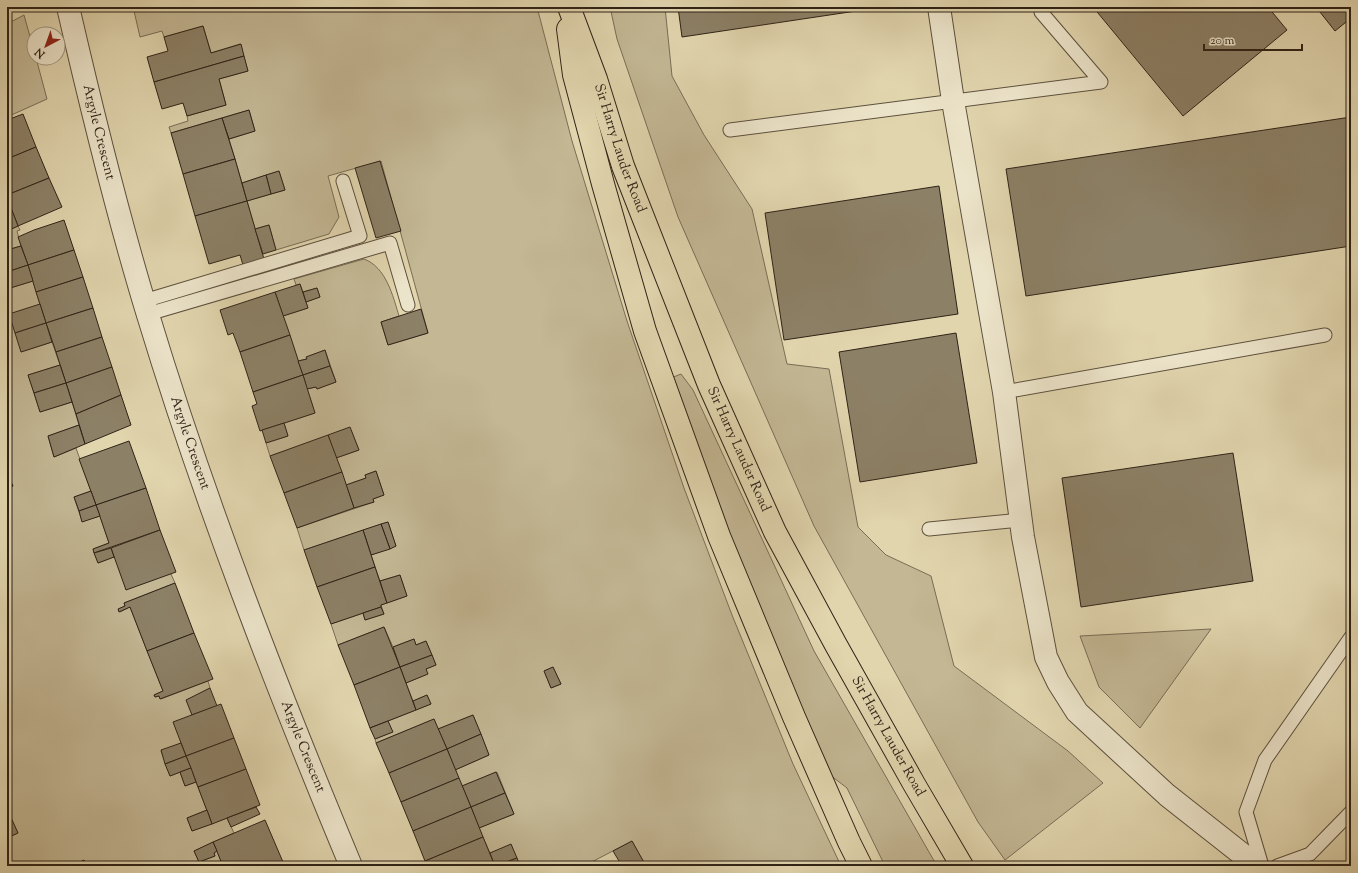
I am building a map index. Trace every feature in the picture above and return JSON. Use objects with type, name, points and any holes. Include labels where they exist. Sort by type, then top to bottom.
[{"type":"main road","name":"Sir Harry Lauder Road","points":[[565,7],[574,74],[603,184],[645,330],[719,536],[794,717],[861,866]]},
{"type":"main road","name":"Sir Harry Lauder Road","points":[[569,7],[596,79],[629,181],[709,385],[775,532],[887,736],[962,866]]},
{"type":"street","name":"Argyle Crescent","points":[[68,7],[102,149],[146,308],[171,386],[224,542],[307,759],[352,866]]},
{"type":"street","points":[[939,7],[953,101],[1004,392],[1023,537],[1046,657],[1058,682],[1077,712],[1167,795],[1257,866]]},
{"type":"lane","points":[[730,130],[1101,82],[1041,12]]},
{"type":"lane","points":[[146,308],[360,236],[343,181]]},
{"type":"lane","points":[[146,308],[390,243],[408,305]]},
{"type":"lane","points":[[1004,392],[1325,335]]},
{"type":"lane","points":[[929,529],[1021,520]]},
{"type":"lane","points":[[1262,866],[1246,812],[1265,760],[1351,637]]},
{"type":"lane","points":[[1277,866],[1310,854],[1351,812]]},
{"type":"shaded area","points":[[150,7],[537,7],[572,141],[627,321],[684,488],[732,615],[793,764],[841,866],[646,866],[632,841],[584,866],[520,866],[511,845],[490,853],[479,828],[514,814],[497,772],[462,786],[455,770],[489,755],[473,715],[438,729],[434,719],[376,743],[375,739],[392,732],[388,721],[431,704],[427,695],[413,701],[406,683],[427,674],[426,669],[436,665],[426,641],[416,645],[414,639],[393,647],[384,627],[338,645],[331,624],[363,613],[365,620],[384,614],[381,605],[407,596],[400,575],[380,581],[371,555],[396,546],[388,522],[304,550],[297,528],[374,502],[373,499],[384,495],[376,471],[365,475],[366,478],[346,485],[336,458],[359,450],[350,428],[270,456],[266,443],[288,436],[284,423],[315,413],[307,389],[316,387],[317,389],[336,382],[325,350],[307,357],[307,359],[298,361],[283,316],[308,308],[306,302],[320,297],[317,288],[303,292],[300,284],[296,285],[294,279],[364,259],[378,268],[388,283],[399,316],[381,322],[388,345],[428,333],[381,161],[328,176],[339,217],[329,234],[276,250],[269,225],[255,229],[247,201],[285,190],[279,171],[242,183],[229,139],[255,131],[249,110],[171,133],[169,127],[188,121],[187,116],[226,105],[219,79],[248,71],[240,44],[211,53],[203,26],[164,37],[162,31],[140,37],[134,11]],"holes":[[[553,667],[561,684],[551,688],[544,671]]]},
{"type":"shaded area","points":[[610,7],[665,7],[672,76],[704,135],[752,209],[787,364],[829,369],[858,527],[886,555],[931,576],[954,666],[1068,751],[1103,783],[1005,860],[978,822],[814,526],[678,217],[617,39]]},
{"type":"shaded area","points":[[24,15],[27,26],[26,66],[38,66],[47,99],[7,117],[7,66],[11,64],[7,54],[7,24]]},
{"type":"shaded area","points":[[18,226],[20,230],[17,231],[21,246],[7,250],[7,231]]},
{"type":"shaded area","points":[[33,281],[40,304],[21,352],[52,342],[60,365],[28,375],[40,412],[72,402],[79,425],[48,436],[54,457],[76,448],[91,491],[74,497],[82,521],[100,516],[109,543],[93,549],[98,563],[114,557],[171,574],[175,583],[124,603],[125,606],[119,609],[120,612],[130,607],[163,691],[154,695],[155,697],[159,696],[161,699],[208,681],[210,688],[187,700],[192,715],[181,743],[161,751],[170,776],[180,772],[185,786],[196,782],[207,810],[187,818],[192,831],[227,818],[234,833],[194,851],[199,862],[215,856],[214,853],[217,851],[223,866],[7,866],[7,838],[18,833],[7,812],[7,489],[13,486],[7,474],[7,289]]},
{"type":"shaded area","points":[[681,374],[693,390],[814,651],[937,866],[885,866],[847,788],[821,768],[775,663],[671,378]]},
{"type":"shaded area","points":[[1211,629],[1140,728],[1099,687],[1080,636]]},
{"type":"building","points":[[678,7],[883,7],[682,37]]},
{"type":"building","points":[[1093,7],[1268,7],[1287,30],[1183,116]]},
{"type":"building","points":[[1316,7],[1351,7],[1351,18],[1335,31]]},
{"type":"building","points":[[203,26],[211,53],[241,44],[244,56],[154,82],[147,57],[168,51],[164,37]]},
{"type":"building","points":[[244,56],[248,71],[219,79],[226,105],[187,116],[183,103],[162,109],[154,82]]},
{"type":"building","points":[[249,110],[255,131],[229,139],[222,118]]},
{"type":"building","points":[[23,114],[36,147],[7,159],[7,120]]},
{"type":"building","points":[[1351,117],[1351,246],[1026,296],[1006,169]]},
{"type":"building","points":[[222,118],[235,159],[183,174],[171,133]]},
{"type":"building","points":[[36,147],[49,178],[7,195],[7,159]]},
{"type":"building","points":[[235,159],[247,201],[195,216],[183,174]]},
{"type":"building","points":[[380,161],[401,231],[376,238],[355,168]]},
{"type":"building","points":[[279,171],[285,190],[271,194],[266,175]]},
{"type":"building","points":[[266,175],[271,194],[247,201],[242,183]]},
{"type":"building","points":[[49,178],[62,207],[18,226],[7,199],[7,195]]},
{"type":"building","points":[[939,186],[958,314],[784,340],[765,213]]},
{"type":"building","points":[[247,201],[264,259],[243,265],[240,255],[209,264],[195,216]]},
{"type":"building","points":[[10,205],[18,226],[7,231],[7,206]]},
{"type":"building","points":[[64,220],[74,250],[28,265],[18,237]]},
{"type":"building","points":[[269,225],[276,250],[263,254],[255,229]]},
{"type":"building","points":[[21,246],[28,265],[7,272],[7,250]]},
{"type":"building","points":[[74,250],[83,277],[36,292],[28,265]]},
{"type":"building","points":[[28,265],[33,281],[7,289],[7,272]]},
{"type":"building","points":[[83,277],[93,308],[46,323],[36,292]]},
{"type":"building","points":[[300,284],[308,308],[283,316],[275,292]]},
{"type":"building","points":[[317,288],[320,297],[306,302],[303,292]]},
{"type":"building","points":[[275,292],[290,335],[240,352],[233,333],[228,335],[220,310]]},
{"type":"building","points":[[40,304],[46,323],[15,333],[9,314]]},
{"type":"building","points":[[93,308],[102,337],[56,352],[46,323]]},
{"type":"building","points":[[421,309],[428,333],[388,345],[381,322]]},
{"type":"building","points":[[46,323],[52,342],[21,352],[15,333]]},
{"type":"building","points":[[956,333],[977,463],[860,482],[839,352]]},
{"type":"building","points":[[290,335],[303,375],[253,392],[240,352]]},
{"type":"building","points":[[102,337],[112,367],[66,383],[56,352]]},
{"type":"building","points":[[325,350],[330,366],[303,375],[298,361],[307,359],[306,357]]},
{"type":"building","points":[[60,365],[66,383],[34,393],[28,375]]},
{"type":"building","points":[[330,366],[336,382],[317,389],[316,387],[307,389],[303,375]]},
{"type":"building","points":[[112,367],[121,395],[76,414],[66,383]]},
{"type":"building","points":[[303,375],[315,413],[260,431],[252,406],[257,404],[253,392]]},
{"type":"building","points":[[66,383],[72,402],[40,412],[34,393]]},
{"type":"building","points":[[121,395],[131,425],[85,444],[76,414]]},
{"type":"building","points":[[284,423],[288,436],[266,443],[262,430]]},
{"type":"building","points":[[79,425],[85,444],[54,457],[48,436]]},
{"type":"building","points":[[350,427],[359,450],[336,458],[328,435]]},
{"type":"building","points":[[328,435],[342,472],[284,493],[270,456]]},
{"type":"building","points":[[129,441],[146,488],[96,505],[79,459]]},
{"type":"building","points":[[1233,453],[1253,581],[1081,607],[1062,478]]},
{"type":"building","points":[[376,471],[384,495],[373,499],[374,502],[354,508],[346,485],[366,478],[365,475]]},
{"type":"building","points":[[342,472],[354,508],[297,528],[284,493]]},
{"type":"building","points":[[7,474],[13,486],[7,489]]},
{"type":"building","points":[[146,488],[160,530],[94,553],[93,549],[109,543],[96,505]]},
{"type":"building","points":[[91,491],[96,505],[79,511],[74,497]]},
{"type":"building","points":[[96,505],[100,516],[82,522],[79,511]]},
{"type":"building","points":[[388,522],[396,546],[390,549],[381,524]]},
{"type":"building","points":[[381,524],[390,549],[371,555],[363,530]]},
{"type":"building","points":[[160,530],[176,572],[126,590],[111,548]]},
{"type":"building","points":[[363,530],[375,567],[317,587],[304,550]]},
{"type":"building","points":[[111,548],[114,557],[98,563],[94,553]]},
{"type":"building","points":[[375,567],[387,603],[381,605],[381,607],[331,624],[317,587]]},
{"type":"building","points":[[400,575],[407,596],[387,603],[380,581]]},
{"type":"building","points":[[175,583],[194,633],[147,651],[130,607],[119,612],[118,609],[125,606],[124,603]]},
{"type":"building","points":[[381,607],[384,614],[365,620],[363,613]]},
{"type":"building","points":[[384,627],[400,667],[354,685],[338,645]]},
{"type":"building","points":[[194,633],[213,679],[160,699],[159,696],[155,697],[154,695],[163,691],[147,651]]},
{"type":"building","points":[[414,639],[416,645],[426,641],[432,655],[400,667],[393,647]]},
{"type":"building","points":[[432,655],[436,665],[426,669],[428,674],[406,683],[400,667]]},
{"type":"building","points":[[400,667],[416,710],[370,728],[354,685]]},
{"type":"building","points":[[553,667],[561,684],[551,688],[544,671]]},
{"type":"building","points":[[210,688],[217,706],[192,715],[186,700]]},
{"type":"building","points":[[427,695],[431,704],[416,710],[413,701]]},
{"type":"building","points":[[221,704],[234,738],[186,756],[173,722]]},
{"type":"building","points":[[473,715],[481,734],[447,749],[438,729]]},
{"type":"building","points":[[434,719],[447,749],[389,773],[376,743]]},
{"type":"building","points":[[388,721],[393,732],[375,739],[370,728]]},
{"type":"building","points":[[481,734],[489,755],[455,770],[447,749]]},
{"type":"building","points":[[234,738],[246,769],[198,787],[186,756]]},
{"type":"building","points":[[181,743],[186,756],[165,764],[161,750]]},
{"type":"building","points":[[447,749],[459,778],[401,802],[389,773]]},
{"type":"building","points":[[186,756],[191,768],[170,776],[165,764]]},
{"type":"building","points":[[191,768],[196,782],[185,786],[180,772]]},
{"type":"building","points":[[246,769],[260,805],[212,824],[198,787]]},
{"type":"building","points":[[496,772],[505,793],[471,807],[462,786]]},
{"type":"building","points":[[459,778],[471,807],[413,831],[401,802]]},
{"type":"building","points":[[505,793],[514,814],[479,828],[471,807]]},
{"type":"building","points":[[256,807],[260,814],[231,827],[227,818]]},
{"type":"building","points":[[471,807],[483,837],[425,861],[413,831]]},
{"type":"building","points":[[207,810],[212,824],[192,831],[187,818]]},
{"type":"building","points":[[8,811],[18,833],[7,838],[7,812]]},
{"type":"building","points":[[265,820],[283,862],[275,866],[223,866],[213,842]]},
{"type":"building","points":[[483,837],[495,866],[427,866],[425,861]]},
{"type":"building","points":[[632,841],[646,866],[622,866],[613,851]]},
{"type":"building","points":[[213,842],[217,851],[214,853],[215,856],[199,862],[194,851]]},
{"type":"building","points":[[511,844],[517,858],[495,866],[490,853]]},
{"type":"building","points":[[517,858],[520,866],[497,866]]},
{"type":"building","points":[[84,860],[87,866],[71,866]]}]
